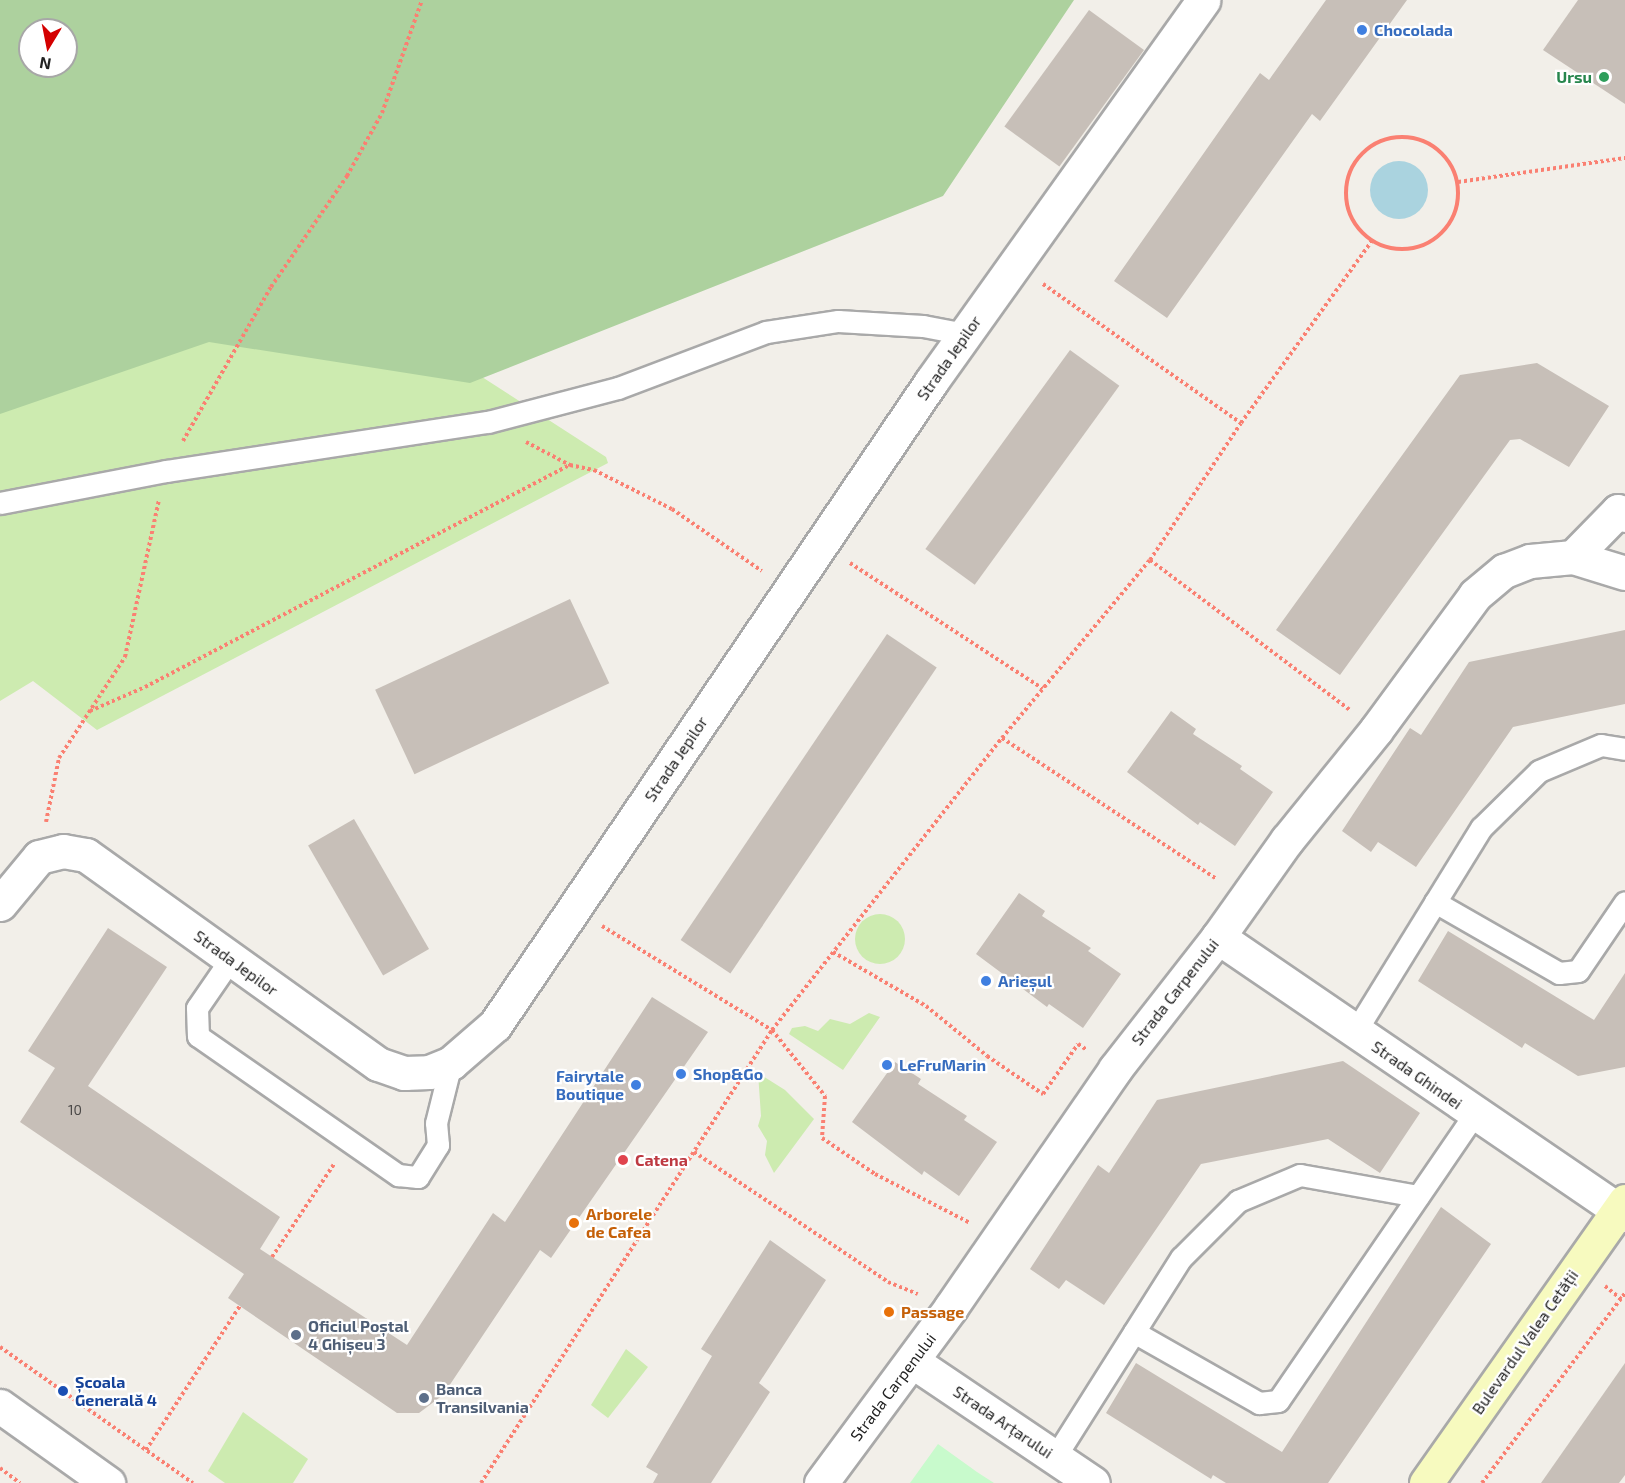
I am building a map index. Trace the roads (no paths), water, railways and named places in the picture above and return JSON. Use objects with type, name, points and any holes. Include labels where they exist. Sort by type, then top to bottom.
[{"type":"main road","name":"Bulevardul Valea Cetății","points":[[1426,1483],[1622,1209]]},
{"type":"street","name":"Strada Jepilor","points":[[0,904],[39,857],[63,851],[86,855],[378,1064],[404,1073],[429,1072],[451,1063],[495,1025],[965,334],[1203,0]]},
{"type":"street","points":[[1573,557],[1618,511],[1625,516]]},
{"type":"street","name":"Strada Carpenului","points":[[821,1483],[951,1307],[998,1235],[1115,1069],[1218,937],[1287,840],[1376,730],[1475,595],[1504,571],[1530,561],[1573,557],[1625,573]]},
{"type":"street","name":"Strada Ghindei","points":[[1218,937],[1474,1115],[1622,1209]]},
{"type":"street","name":"Strada Arțarului","points":[[912,1361],[1094,1483]]},
{"type":"street","points":[[0,1406],[108,1483]]},
{"type":"lane","points":[[0,503],[166,471],[488,422],[618,388],[766,332],[838,321],[923,326],[965,334]]},
{"type":"lane","points":[[1355,1032],[1481,828],[1539,771],[1601,745],[1625,749]]},
{"type":"lane","points":[[1435,902],[1559,973],[1578,971],[1625,902]]},
{"type":"lane","points":[[230,960],[197,1008],[198,1036],[398,1175],[418,1177],[438,1145],[436,1123],[451,1063]]},
{"type":"lane","points":[[1134,1332],[1259,1403],[1278,1401],[1474,1115]]},
{"type":"lane","points":[[1055,1457],[1181,1258],[1238,1200],[1300,1175],[1418,1196]]},
{"type":"water","points":[[1399,161],[1410,163],[1423,174],[1428,190],[1426,201],[1415,214],[1399,219],[1388,217],[1375,206],[1370,190],[1372,179],[1383,166]]},
{"type":"place","name":"Chocolada","points":[[1362,30]]},
{"type":"place","name":"Ursu","points":[[1604,77]]},
{"type":"place","name":"Arieșul","points":[[986,981]]},
{"type":"place","name":"LeFruMarin","points":[[887,1065]]},
{"type":"place","name":"Shop&Go","points":[[681,1074]]},
{"type":"place","name":"Fairytale Boutique","points":[[636,1085]]},
{"type":"place","name":"Catena","points":[[623,1160]]},
{"type":"place","name":"Arborele de Cafea","points":[[574,1223]]},
{"type":"place","name":"Passage","points":[[889,1312]]},
{"type":"place","name":"Oficiul Poștal 4 Ghișeu 3","points":[[296,1335]]},
{"type":"place","name":"Școala Generală 4","points":[[63,1391]]},
{"type":"place","name":"Banca Transilvania","points":[[424,1398]]}]
